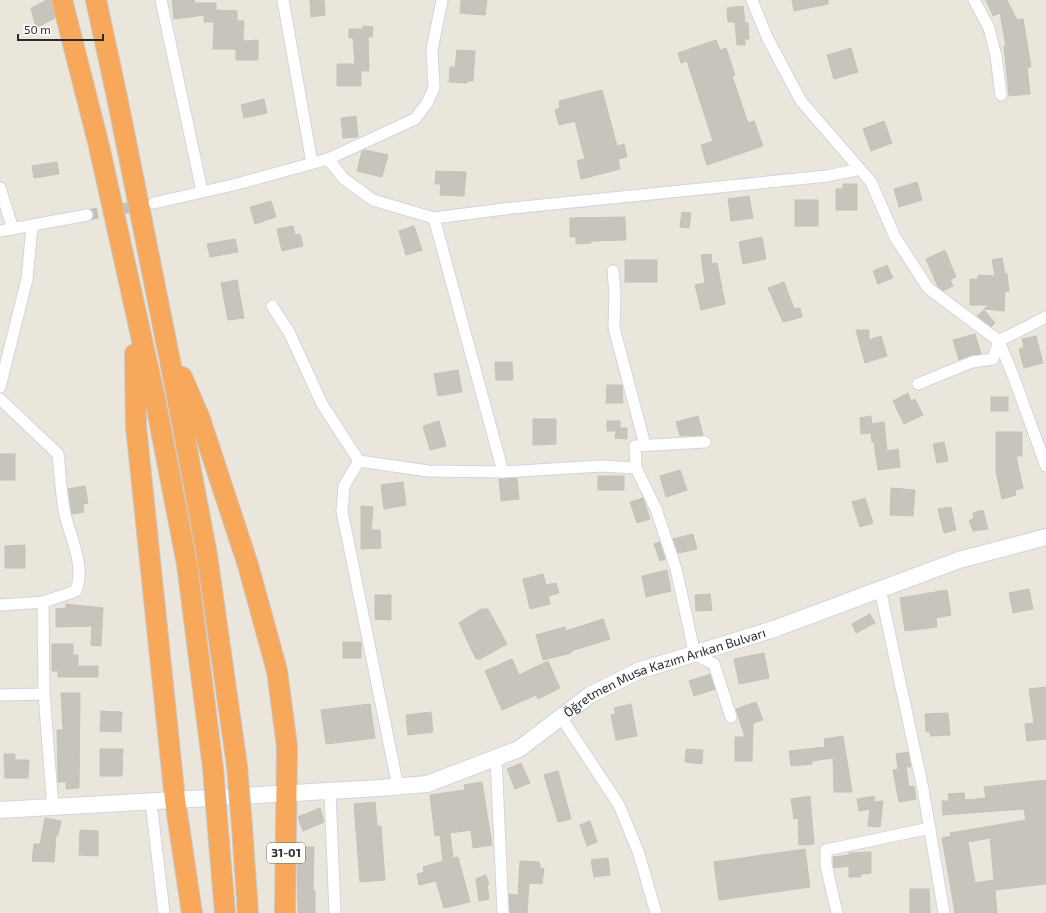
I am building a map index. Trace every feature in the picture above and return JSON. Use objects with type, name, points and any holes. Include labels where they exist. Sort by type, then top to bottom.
[{"type":"highway","points":[[62,0],[99,146],[129,278],[187,564],[213,768],[225,913]]},
{"type":"highway","points":[[96,0],[152,269],[207,555],[237,766],[248,913]]},
{"type":"highway","points":[[152,269],[183,380],[200,419],[248,564],[277,670],[287,746],[287,793]]},
{"type":"highway","points":[[129,278],[137,373],[136,426],[175,800],[192,913]]},
{"type":"highway","name":"31-01","points":[[285,913],[287,793]]},
{"type":"street","points":[[161,0],[202,191]]},
{"type":"street","points":[[284,0],[312,163]]},
{"type":"street","points":[[154,203],[233,185],[328,159],[415,119],[427,103],[434,88],[432,50],[442,0]]},
{"type":"street","points":[[752,0],[767,37],[801,101],[871,182],[895,237],[928,288],[999,341],[1046,466]]},
{"type":"street","points":[[974,0],[989,28],[996,56],[1001,95]]},
{"type":"street","points":[[328,159],[344,179],[373,200],[434,218],[504,209],[827,176],[860,169]]},
{"type":"street","points":[[0,188],[13,229]]},
{"type":"street","points":[[0,231],[32,227],[87,215]]},
{"type":"street","points":[[434,218],[503,472]]},
{"type":"street","points":[[0,387],[27,279],[32,227]]},
{"type":"street","points":[[613,271],[615,293],[614,328],[645,445]]},
{"type":"street","points":[[272,306],[289,332],[322,404],[359,461],[428,471],[503,472],[602,466],[636,468]]},
{"type":"street","points":[[918,384],[972,362],[993,359],[999,341],[1046,317]]},
{"type":"street","points":[[0,399],[58,454],[64,510],[76,550],[80,580],[76,591],[43,602],[0,605]]},
{"type":"street","points":[[705,442],[635,446],[636,468],[656,510],[676,569],[695,654],[714,664],[731,717]]},
{"type":"street","points":[[359,461],[344,486],[342,511],[398,786]]},
{"type":"street","name":"Öğretmen Musa Kazım Arıkan Bulvarı","points":[[0,810],[53,808],[427,784],[519,749],[590,695],[638,671],[774,629],[959,560],[1046,536]]},
{"type":"street","points":[[880,589],[922,781],[944,913]]},
{"type":"street","points":[[43,602],[44,694],[53,808]]},
{"type":"street","points":[[0,695],[44,694]]},
{"type":"street","points":[[561,718],[619,806],[639,854],[656,913]]},
{"type":"street","points":[[496,758],[503,913]]},
{"type":"street","points":[[330,791],[335,913]]},
{"type":"street","points":[[151,802],[164,913]]},
{"type":"street","points":[[837,913],[826,865],[826,850],[930,828]]},
{"type":"building","points":[[47,0],[51,0],[55,18],[36,28],[31,8]]},
{"type":"building","points":[[172,0],[194,0],[195,3],[216,3],[216,10],[237,11],[237,21],[244,21],[243,41],[258,40],[258,60],[236,60],[236,49],[213,49],[214,22],[204,22],[204,15],[174,19]]},
{"type":"building","points":[[310,0],[324,0],[325,15],[311,17]]},
{"type":"building","points":[[461,0],[487,0],[485,15],[460,13]]},
{"type":"building","points":[[792,0],[828,0],[828,4],[794,11]]},
{"type":"building","points":[[986,0],[1007,0],[1017,20],[1023,19],[1031,67],[1027,67],[1030,94],[1009,96],[1004,46],[1006,46],[1000,13],[993,16]]},
{"type":"building","points":[[743,6],[745,23],[748,23],[749,39],[745,39],[745,45],[737,45],[735,22],[728,22],[727,8]]},
{"type":"building","points":[[363,26],[373,27],[372,37],[368,37],[369,71],[361,71],[361,86],[337,86],[337,64],[355,64],[353,38],[349,38],[349,29],[363,29]]},
{"type":"building","points":[[716,40],[720,50],[726,48],[735,75],[732,76],[748,123],[754,121],[763,146],[707,165],[701,145],[713,141],[687,61],[681,63],[678,53]]},
{"type":"building","points":[[851,48],[858,72],[834,79],[827,55]]},
{"type":"building","points":[[457,50],[475,51],[473,81],[467,81],[467,83],[449,82],[450,67],[455,67]]},
{"type":"building","points":[[602,90],[617,146],[624,144],[627,157],[618,159],[620,169],[581,179],[577,161],[585,159],[575,121],[559,125],[555,110],[560,108],[559,101]]},
{"type":"building","points":[[264,99],[267,113],[244,118],[241,105]]},
{"type":"building","points":[[356,116],[358,137],[343,138],[341,118]]},
{"type":"building","points":[[884,121],[892,143],[871,151],[863,129]]},
{"type":"building","points":[[365,150],[388,155],[382,177],[357,171],[362,151]]},
{"type":"building","points":[[57,162],[59,174],[34,178],[32,166]]},
{"type":"building","points":[[436,171],[466,172],[464,196],[440,195],[441,184],[435,184]]},
{"type":"building","points":[[917,182],[922,200],[899,207],[894,189]]},
{"type":"building","points":[[843,184],[857,184],[857,210],[836,210],[836,189],[843,189]]},
{"type":"building","points":[[749,196],[753,218],[731,221],[728,199]]},
{"type":"building","points":[[795,200],[818,200],[818,226],[795,226]]},
{"type":"building","points":[[271,201],[276,217],[255,224],[250,207]]},
{"type":"building","points":[[682,212],[691,213],[689,228],[680,227]]},
{"type":"building","points":[[625,217],[626,240],[591,241],[591,243],[576,244],[576,237],[570,237],[570,218]]},
{"type":"building","points":[[293,226],[295,235],[300,234],[303,246],[282,251],[277,229]]},
{"type":"building","points":[[414,226],[422,250],[406,255],[399,231]]},
{"type":"building","points":[[762,237],[766,259],[743,264],[739,242]]},
{"type":"building","points":[[235,239],[238,252],[210,257],[207,244]]},
{"type":"building","points":[[945,250],[956,277],[950,280],[953,286],[943,291],[938,287],[926,259]]},
{"type":"building","points":[[711,254],[712,264],[717,263],[725,304],[701,310],[695,285],[705,283],[701,255]]},
{"type":"building","points":[[1002,258],[1005,274],[1007,274],[1009,291],[1005,292],[1004,311],[984,309],[989,305],[970,305],[970,279],[978,279],[978,275],[995,276],[992,260]]},
{"type":"building","points":[[625,260],[657,260],[657,282],[625,282]]},
{"type":"building","points":[[887,265],[893,278],[878,284],[873,271]]},
{"type":"building","points":[[237,280],[244,318],[228,320],[221,283]]},
{"type":"building","points":[[784,282],[794,309],[800,308],[802,317],[783,322],[768,288]]},
{"type":"building","points":[[984,310],[995,323],[991,327],[977,316]]},
{"type":"building","points":[[856,330],[869,330],[869,340],[881,336],[887,356],[865,363]]},
{"type":"building","points":[[975,334],[981,354],[959,360],[953,340]]},
{"type":"building","points":[[1036,336],[1043,363],[1024,368],[1019,349],[1024,347],[1022,339]]},
{"type":"building","points":[[495,362],[512,362],[513,380],[496,380]]},
{"type":"building","points":[[458,370],[462,392],[438,396],[434,374]]},
{"type":"building","points":[[607,385],[622,385],[623,403],[606,403]]},
{"type":"building","points":[[908,393],[911,401],[915,399],[923,415],[904,424],[893,401]]},
{"type":"building","points":[[991,397],[1008,397],[1008,411],[991,411]]},
{"type":"building","points":[[698,416],[703,435],[680,436],[676,422]]},
{"type":"building","points":[[871,416],[872,424],[884,422],[887,451],[898,449],[900,467],[878,470],[874,442],[872,442],[871,433],[861,434],[860,418]]},
{"type":"building","points":[[533,419],[556,419],[556,444],[533,445]]},
{"type":"building","points":[[439,421],[446,446],[430,450],[423,426]]},
{"type":"building","points":[[607,421],[620,421],[620,428],[627,428],[627,439],[615,438],[616,431],[607,431]]},
{"type":"building","points":[[996,432],[1022,432],[1022,456],[1016,456],[1023,488],[1015,490],[1016,495],[1002,499],[996,472]]},
{"type":"building","points":[[944,442],[948,461],[937,463],[933,444]]},
{"type":"building","points":[[0,454],[15,454],[15,480],[0,480]]},
{"type":"building","points":[[680,470],[687,490],[666,497],[660,476]]},
{"type":"building","points":[[598,476],[624,476],[624,490],[598,490]]},
{"type":"building","points":[[517,478],[519,499],[501,501],[499,479]]},
{"type":"building","points":[[403,482],[406,505],[384,509],[381,485]]},
{"type":"building","points":[[85,486],[88,503],[83,504],[84,512],[72,514],[68,489]]},
{"type":"building","points":[[891,488],[915,490],[913,516],[890,515]]},
{"type":"building","points":[[643,498],[650,519],[637,523],[630,502]]},
{"type":"building","points":[[865,498],[873,523],[860,527],[852,502]]},
{"type":"building","points":[[361,506],[373,507],[371,530],[380,530],[381,548],[361,549]]},
{"type":"building","points":[[951,507],[956,530],[944,533],[938,509]]},
{"type":"building","points":[[983,510],[988,529],[973,531],[969,521],[974,518],[973,513]]},
{"type":"building","points":[[693,534],[697,549],[678,553],[673,539]]},
{"type":"building","points":[[660,542],[665,559],[660,561],[654,544]]},
{"type":"building","points":[[25,545],[25,568],[5,568],[5,546]]},
{"type":"building","points":[[667,570],[671,591],[646,597],[642,576]]},
{"type":"building","points":[[543,574],[546,585],[556,583],[559,593],[548,596],[550,604],[530,609],[523,579]]},
{"type":"building","points":[[1029,589],[1033,609],[1013,613],[1009,593]]},
{"type":"building","points":[[947,590],[951,615],[936,618],[937,627],[905,631],[900,598]]},
{"type":"building","points":[[710,594],[712,610],[696,611],[695,595]]},
{"type":"building","points":[[375,595],[391,595],[391,620],[375,619]]},
{"type":"building","points":[[66,604],[103,608],[101,646],[91,645],[92,626],[56,627],[56,609],[66,608]]},
{"type":"building","points":[[481,609],[488,609],[507,644],[480,659],[476,659],[459,623]]},
{"type":"building","points":[[870,614],[875,623],[856,633],[852,624]]},
{"type":"building","points":[[603,619],[610,639],[571,651],[571,653],[543,660],[536,635],[565,627],[566,631]]},
{"type":"building","points":[[343,642],[361,642],[361,658],[343,658]]},
{"type":"building","points":[[52,644],[73,644],[73,655],[78,655],[78,666],[98,666],[98,677],[58,677],[58,671],[52,671]]},
{"type":"building","points":[[764,653],[769,678],[739,684],[734,659]]},
{"type":"building","points":[[512,659],[519,675],[548,661],[560,688],[538,699],[536,695],[502,710],[485,671]]},
{"type":"building","points":[[710,674],[715,689],[694,696],[689,681]]},
{"type":"building","points":[[1046,687],[1046,739],[1027,741],[1025,724],[1034,723],[1029,689]]},
{"type":"building","points":[[61,693],[80,693],[79,788],[66,789],[66,782],[58,782],[57,730],[63,730]]},
{"type":"building","points":[[756,702],[763,720],[753,723],[752,761],[735,761],[735,737],[745,737],[736,709]]},
{"type":"building","points":[[370,704],[375,738],[326,744],[321,710]]},
{"type":"building","points":[[631,704],[637,736],[616,740],[611,715],[616,714],[614,708]]},
{"type":"building","points":[[101,711],[122,712],[121,732],[100,731]]},
{"type":"building","points":[[431,712],[433,732],[408,735],[406,715]]},
{"type":"building","points":[[948,713],[950,735],[931,736],[930,732],[926,732],[925,714]]},
{"type":"building","points":[[843,736],[852,792],[834,792],[833,758],[812,761],[812,764],[791,766],[789,751],[825,747],[824,739]]},
{"type":"building","points":[[100,749],[123,749],[122,776],[100,776]]},
{"type":"building","points":[[686,749],[703,750],[702,764],[685,762]]},
{"type":"building","points":[[908,752],[911,767],[906,767],[909,787],[914,786],[916,799],[899,802],[893,770],[898,769],[896,754]]},
{"type":"building","points":[[4,754],[15,754],[15,760],[29,760],[28,778],[5,778]]},
{"type":"building","points":[[521,763],[530,783],[515,789],[507,769]]},
{"type":"building","points":[[558,771],[571,819],[558,822],[544,775]]},
{"type":"building","points":[[1046,780],[1046,884],[995,890],[997,913],[955,913],[942,838],[951,836],[950,833],[1026,820],[1024,809],[943,815],[942,801],[949,801],[948,794],[964,793],[965,800],[986,798],[984,787]],"holes":[[[990,838],[994,880],[975,883],[968,842]]]},
{"type":"building","points":[[482,782],[492,845],[473,848],[471,830],[450,833],[453,858],[458,857],[470,902],[444,908],[436,881],[419,885],[417,874],[424,872],[423,867],[443,861],[440,835],[435,836],[430,795],[465,790],[464,785]]},
{"type":"building","points":[[810,796],[814,844],[799,845],[798,818],[794,819],[791,799]]},
{"type":"building","points":[[874,796],[875,802],[883,801],[880,827],[868,826],[870,809],[859,811],[857,799]]},
{"type":"building","points":[[375,802],[377,826],[381,826],[385,880],[360,882],[354,804]]},
{"type":"building","points":[[320,808],[324,822],[303,831],[298,817]]},
{"type":"building","points":[[45,818],[61,821],[58,835],[56,835],[54,862],[32,861],[34,844],[40,844]]},
{"type":"building","points":[[590,821],[597,842],[587,846],[580,825]]},
{"type":"building","points":[[80,830],[98,831],[98,856],[79,855]]},
{"type":"building","points":[[303,847],[314,847],[313,890],[315,890],[315,913],[298,913],[297,853],[303,853]]},
{"type":"building","points":[[805,849],[810,887],[719,900],[714,862]]},
{"type":"building","points":[[871,852],[871,873],[861,874],[861,877],[849,877],[849,866],[834,868],[833,857],[849,855],[849,853]]},
{"type":"building","points":[[608,858],[610,875],[594,877],[591,860]]},
{"type":"building","points":[[520,861],[539,862],[541,869],[544,868],[542,884],[529,883],[527,913],[510,913],[509,894],[518,895]]},
{"type":"building","points":[[486,875],[489,884],[487,884],[489,899],[479,901],[476,879]]},
{"type":"building","points":[[910,889],[929,889],[930,913],[910,913]]},
{"type":"tunnel","points":[[87,215],[144,205]]}]
